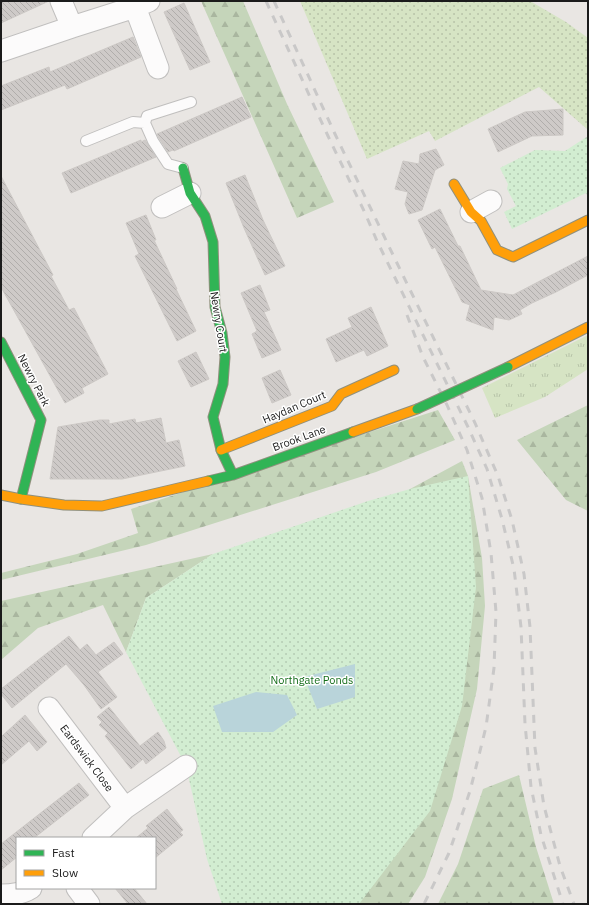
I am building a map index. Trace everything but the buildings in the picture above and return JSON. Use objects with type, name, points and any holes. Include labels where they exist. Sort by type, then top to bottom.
[{"type":"street","points":[[60,1],[72,27]]},
{"type":"street","points":[[1,51],[142,4],[158,68]]},
{"type":"street","name":"Newry Court","points":[[183,168],[190,193],[205,216],[213,242],[215,307],[222,333],[225,357],[223,384],[213,417],[222,450],[233,475]]},
{"type":"street","points":[[454,184],[471,212],[481,221],[497,250],[513,257],[588,220]]},
{"type":"street","points":[[162,207],[190,193]]},
{"type":"street","points":[[471,212],[491,201]]},
{"type":"street","name":"Brook Lane","points":[[1,495],[64,505],[102,506],[233,475],[417,409],[508,367],[588,327]]},
{"type":"street","name":"Newry Park","points":[[1,342],[41,420],[21,499]]},
{"type":"street","name":"Haydan Court","points":[[222,450],[332,406],[341,394],[394,370]]},
{"type":"street","name":"Eardswick Close","points":[[49,708],[125,808]]},
{"type":"street","points":[[94,837],[125,808],[186,766]]},
{"type":"street","points":[[1,895],[11,895],[25,892],[30,889]]},
{"type":"street","points":[[78,889],[90,904]]},
{"type":"lane","points":[[183,168],[168,164],[153,141],[145,123],[147,116],[191,102]]},
{"type":"lane","points":[[86,141],[133,122],[145,123]]},
{"type":"green space","points":[[201,1],[243,1],[287,104],[334,202],[297,218]]},
{"type":"green space","points":[[300,1],[530,1],[566,22],[588,38],[588,130],[539,87],[435,141],[429,131],[367,159]]},
{"type":"green space","points":[[588,136],[588,197],[586,193],[512,229],[504,212],[516,206],[507,189],[508,184],[500,168],[535,150],[565,151]]},
{"type":"green space","points":[[588,335],[588,369],[545,397],[495,418],[482,388]]},
{"type":"green space","points":[[588,405],[588,511],[566,500],[517,440]]},
{"type":"green space","points":[[438,410],[455,440],[376,472],[146,545],[1,580],[1,573],[77,554],[138,533],[131,509]]},
{"type":"green space","points":[[462,461],[468,476],[482,558],[485,606],[477,689],[452,799],[425,877],[408,904],[274,904],[410,489]]},
{"type":"green space","name":"Northgate Ponds","points":[[468,476],[476,587],[462,706],[430,811],[359,904],[222,904],[207,859],[186,766],[126,652],[146,598],[213,554],[368,501],[410,489]]},
{"type":"green space","points":[[213,554],[146,598],[126,652],[103,605],[38,628],[1,660],[1,601]]},
{"type":"green space","points":[[519,775],[536,847],[554,904],[438,904],[458,864],[483,789]]},
{"type":"water","points":[[355,664],[355,697],[317,709],[304,677]]},
{"type":"water","points":[[256,692],[287,695],[297,715],[273,732],[222,732],[213,706]]},
{"type":"railway","points":[[266,1],[377,241],[487,469],[502,519],[514,569],[521,627],[525,724],[531,787],[541,835],[563,904]]},
{"type":"railway","points":[[274,1],[335,134],[475,423],[498,476],[512,520],[524,574],[530,627],[535,748],[544,806],[560,866],[574,904]]},
{"type":"railway","points":[[407,315],[423,357],[467,450],[482,498],[491,553],[496,612],[494,668],[486,727],[470,791],[449,853],[424,904]]},
{"type":"traffic: fast","points":[[183,168],[190,193],[205,216],[213,242],[215,307],[222,333],[225,357],[223,384],[213,417],[221,450],[233,475]]},
{"type":"traffic: fast","points":[[1,342],[41,420],[21,499]]},
{"type":"traffic: fast","points":[[417,409],[508,367]]},
{"type":"traffic: fast","points":[[208,481],[233,475],[353,432]]},
{"type":"traffic: slow","points":[[454,184],[471,212],[481,221],[497,250],[513,257],[588,220]]},
{"type":"traffic: slow","points":[[508,367],[588,327]]},
{"type":"traffic: slow","points":[[221,450],[332,406],[341,394],[394,370]]},
{"type":"traffic: slow","points":[[353,432],[417,409]]},
{"type":"traffic: slow","points":[[1,495],[64,505],[102,506],[208,481]]}]
